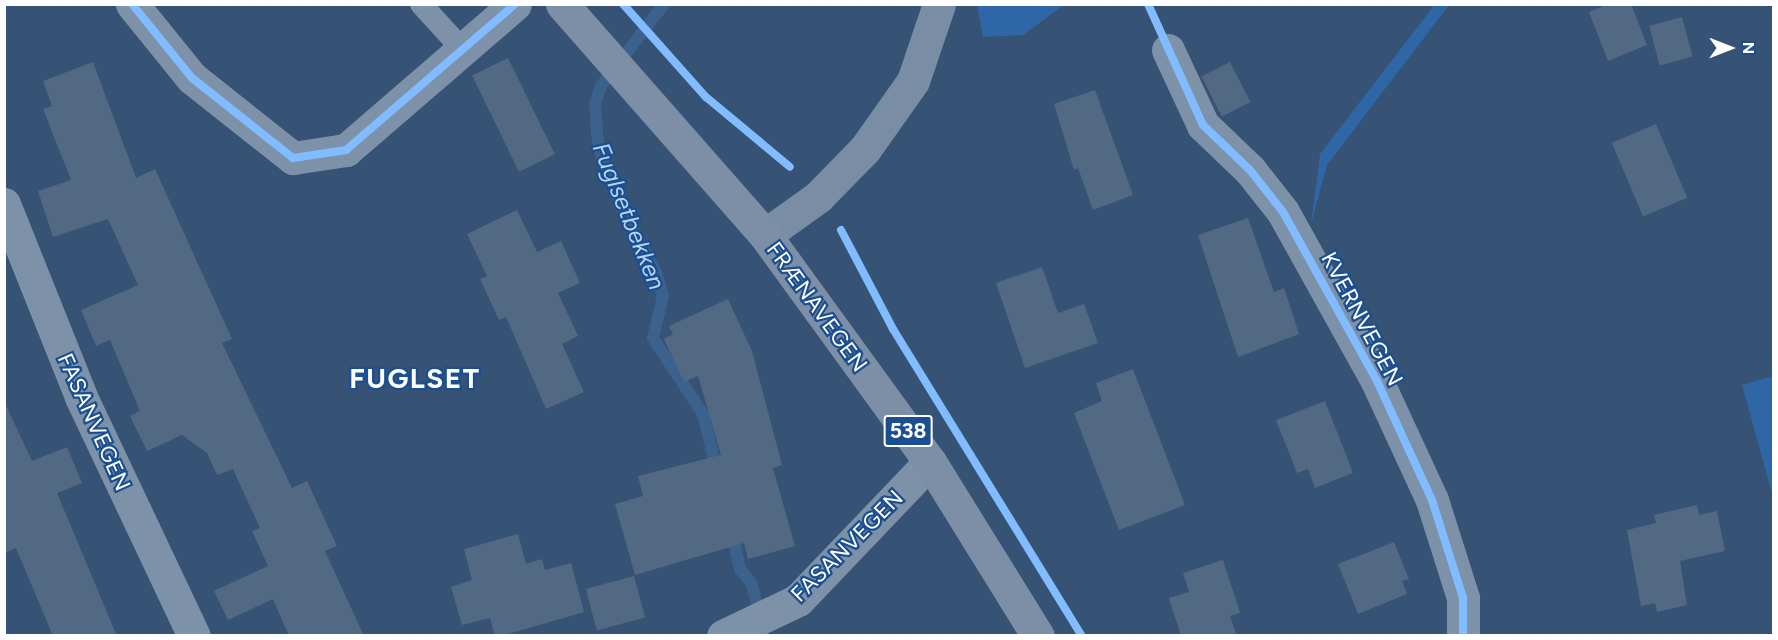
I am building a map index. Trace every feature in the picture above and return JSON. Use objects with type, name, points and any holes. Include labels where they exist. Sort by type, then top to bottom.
[{"type":"main road","name":"FRÆNAVEGEN","points":[[562,4],[765,235],[930,462],[1038,636]]},
{"type":"main road","points":[[765,235],[818,197],[865,149],[914,81],[939,4]]},
{"type":"street","points":[[132,4],[192,78],[293,158],[346,150],[515,4]]},
{"type":"street","name":"KVERNVEGEN","points":[[1168,50],[1203,125],[1250,171],[1282,212],[1377,381],[1432,500],[1463,598],[1463,636]]},
{"type":"street","name":"FASANVEGEN","points":[[4,204],[81,397],[194,636]]},
{"type":"street","name":"FASANVEGEN","points":[[728,635],[798,600],[930,462]]},
{"type":"lane","points":[[421,4],[464,50]]},
{"type":"shaded area","points":[[977,4],[1064,5],[1023,35],[983,37]]},
{"type":"shaded area","points":[[1435,4],[1449,5],[1327,165],[1311,224],[1320,154]]},
{"type":"shaded area","points":[[1774,376],[1773,497],[1742,385]]},
{"type":"building","points":[[1608,4],[1631,4],[1647,45],[1608,61],[1589,12]]},
{"type":"building","points":[[1682,17],[1693,57],[1660,65],[1649,26]]},
{"type":"building","points":[[508,58],[555,154],[519,172],[472,76]]},
{"type":"building","points":[[93,62],[136,178],[155,169],[232,339],[222,343],[292,488],[307,481],[337,546],[325,551],[364,636],[289,636],[273,599],[228,620],[214,591],[268,566],[252,531],[260,528],[233,469],[217,475],[207,453],[182,435],[147,451],[130,416],[140,411],[110,340],[96,346],[81,310],[138,285],[108,219],[53,237],[38,191],[71,180],[43,109],[52,106],[43,81]]},
{"type":"building","points":[[1230,62],[1250,102],[1222,117],[1201,77]]},
{"type":"building","points":[[1095,90],[1133,195],[1093,210],[1078,168],[1074,170],[1054,104]]},
{"type":"building","points":[[1656,124],[1687,198],[1643,216],[1612,143]]},
{"type":"building","points":[[517,210],[537,252],[561,241],[580,283],[558,293],[578,336],[562,344],[584,392],[546,409],[506,317],[499,320],[480,279],[487,276],[467,234]]},
{"type":"building","points":[[1248,218],[1274,292],[1284,288],[1299,334],[1238,357],[1198,235]]},
{"type":"building","points":[[1042,267],[1058,313],[1084,304],[1098,343],[1025,368],[996,283]]},
{"type":"building","points":[[728,299],[752,351],[782,465],[773,468],[795,546],[748,559],[744,543],[635,575],[615,504],[643,496],[638,476],[721,455],[698,376],[684,382],[664,339],[673,334],[669,326]]},
{"type":"building","points":[[1133,369],[1185,505],[1119,530],[1074,413],[1102,401],[1096,383]]},
{"type":"building","points":[[4,401],[32,461],[67,447],[82,483],[57,493],[117,636],[53,636],[16,548],[4,553]]},
{"type":"building","points":[[1325,401],[1353,473],[1315,488],[1308,469],[1297,473],[1276,420]]},
{"type":"building","points":[[1697,505],[1699,515],[1717,511],[1725,551],[1680,561],[1687,605],[1657,612],[1655,603],[1641,606],[1627,530],[1656,523],[1654,515]]},
{"type":"building","points":[[518,534],[526,564],[542,559],[545,570],[571,563],[584,612],[501,636],[495,636],[490,618],[462,625],[451,587],[472,580],[464,549]]},
{"type":"building","points":[[1394,542],[1409,579],[1402,581],[1407,594],[1358,614],[1338,564]]},
{"type":"building","points":[[1223,560],[1240,613],[1230,616],[1237,636],[1181,636],[1169,598],[1189,592],[1183,573]]},
{"type":"building","points":[[634,576],[645,618],[597,630],[586,589]]},
{"type":"waterway","name":"Fuglsetbekken","points":[[664,4],[601,86],[595,103],[597,135],[602,159],[627,220],[656,272],[663,296],[653,338],[703,414],[717,471]]},
{"type":"waterway","name":"Fuglsetbekken","points":[[732,532],[740,569],[752,584],[757,604]]},
{"type":"cycle path","points":[[132,4],[192,78],[293,158],[346,150],[515,4]]},
{"type":"cycle path","points":[[623,4],[706,97],[790,167]]},
{"type":"cycle path","points":[[1148,4],[1203,125],[1250,170],[1283,212],[1377,381],[1432,500],[1463,598],[1463,636]]},
{"type":"cycle path","points":[[841,230],[893,329],[1082,636]]},
{"type":"district","name":"FUGLSET","points":[[415,378]]}]
